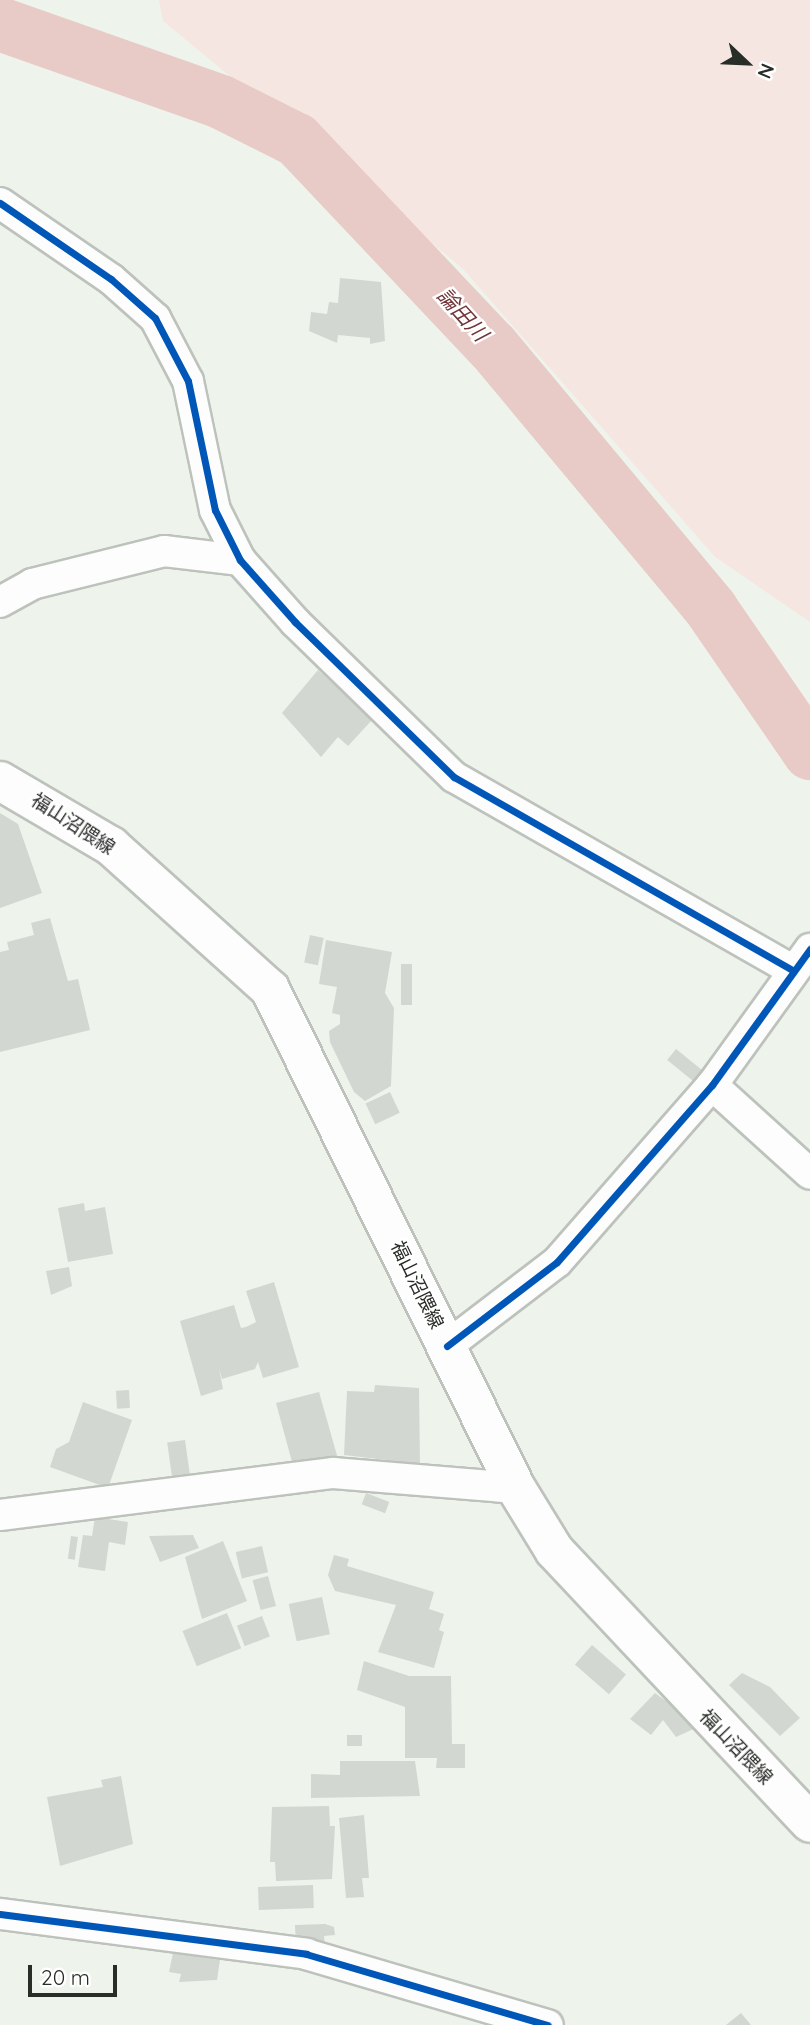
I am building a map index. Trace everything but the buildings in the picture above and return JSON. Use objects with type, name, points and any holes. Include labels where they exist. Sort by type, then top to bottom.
[{"type":"main road","name":"福山沼隈線","points":[[0,781],[44,801],[111,846],[270,989],[516,1488],[554,1550],[605,1611],[810,1824]]},
{"type":"street","points":[[0,203],[111,279],[155,318],[188,381],[215,510],[240,560],[295,622],[454,777],[801,959],[712,1085],[557,1262],[447,1346]]},
{"type":"street","points":[[0,602],[32,584],[163,551],[240,560]]},
{"type":"street","points":[[712,1085],[810,1174]]},
{"type":"street","points":[[0,1515],[333,1473],[516,1488]]},
{"type":"street","points":[[0,1914],[306,1954],[548,2025]]},
{"type":"shaded area","points":[[159,0],[810,0],[810,622],[715,557],[462,268],[163,21]]},
{"type":"waterway","name":"論田川","points":[[0,24],[221,102],[297,140],[493,347],[711,609],[810,753]]},
{"type":"cycle path","points":[[0,203],[111,279],[155,318],[188,381],[215,510],[240,560],[295,622],[454,777],[791,969]]},
{"type":"cycle path","points":[[447,1346],[557,1262],[712,1085],[810,949]]},
{"type":"cycle path","points":[[0,1914],[306,1954],[548,2025]]}]
